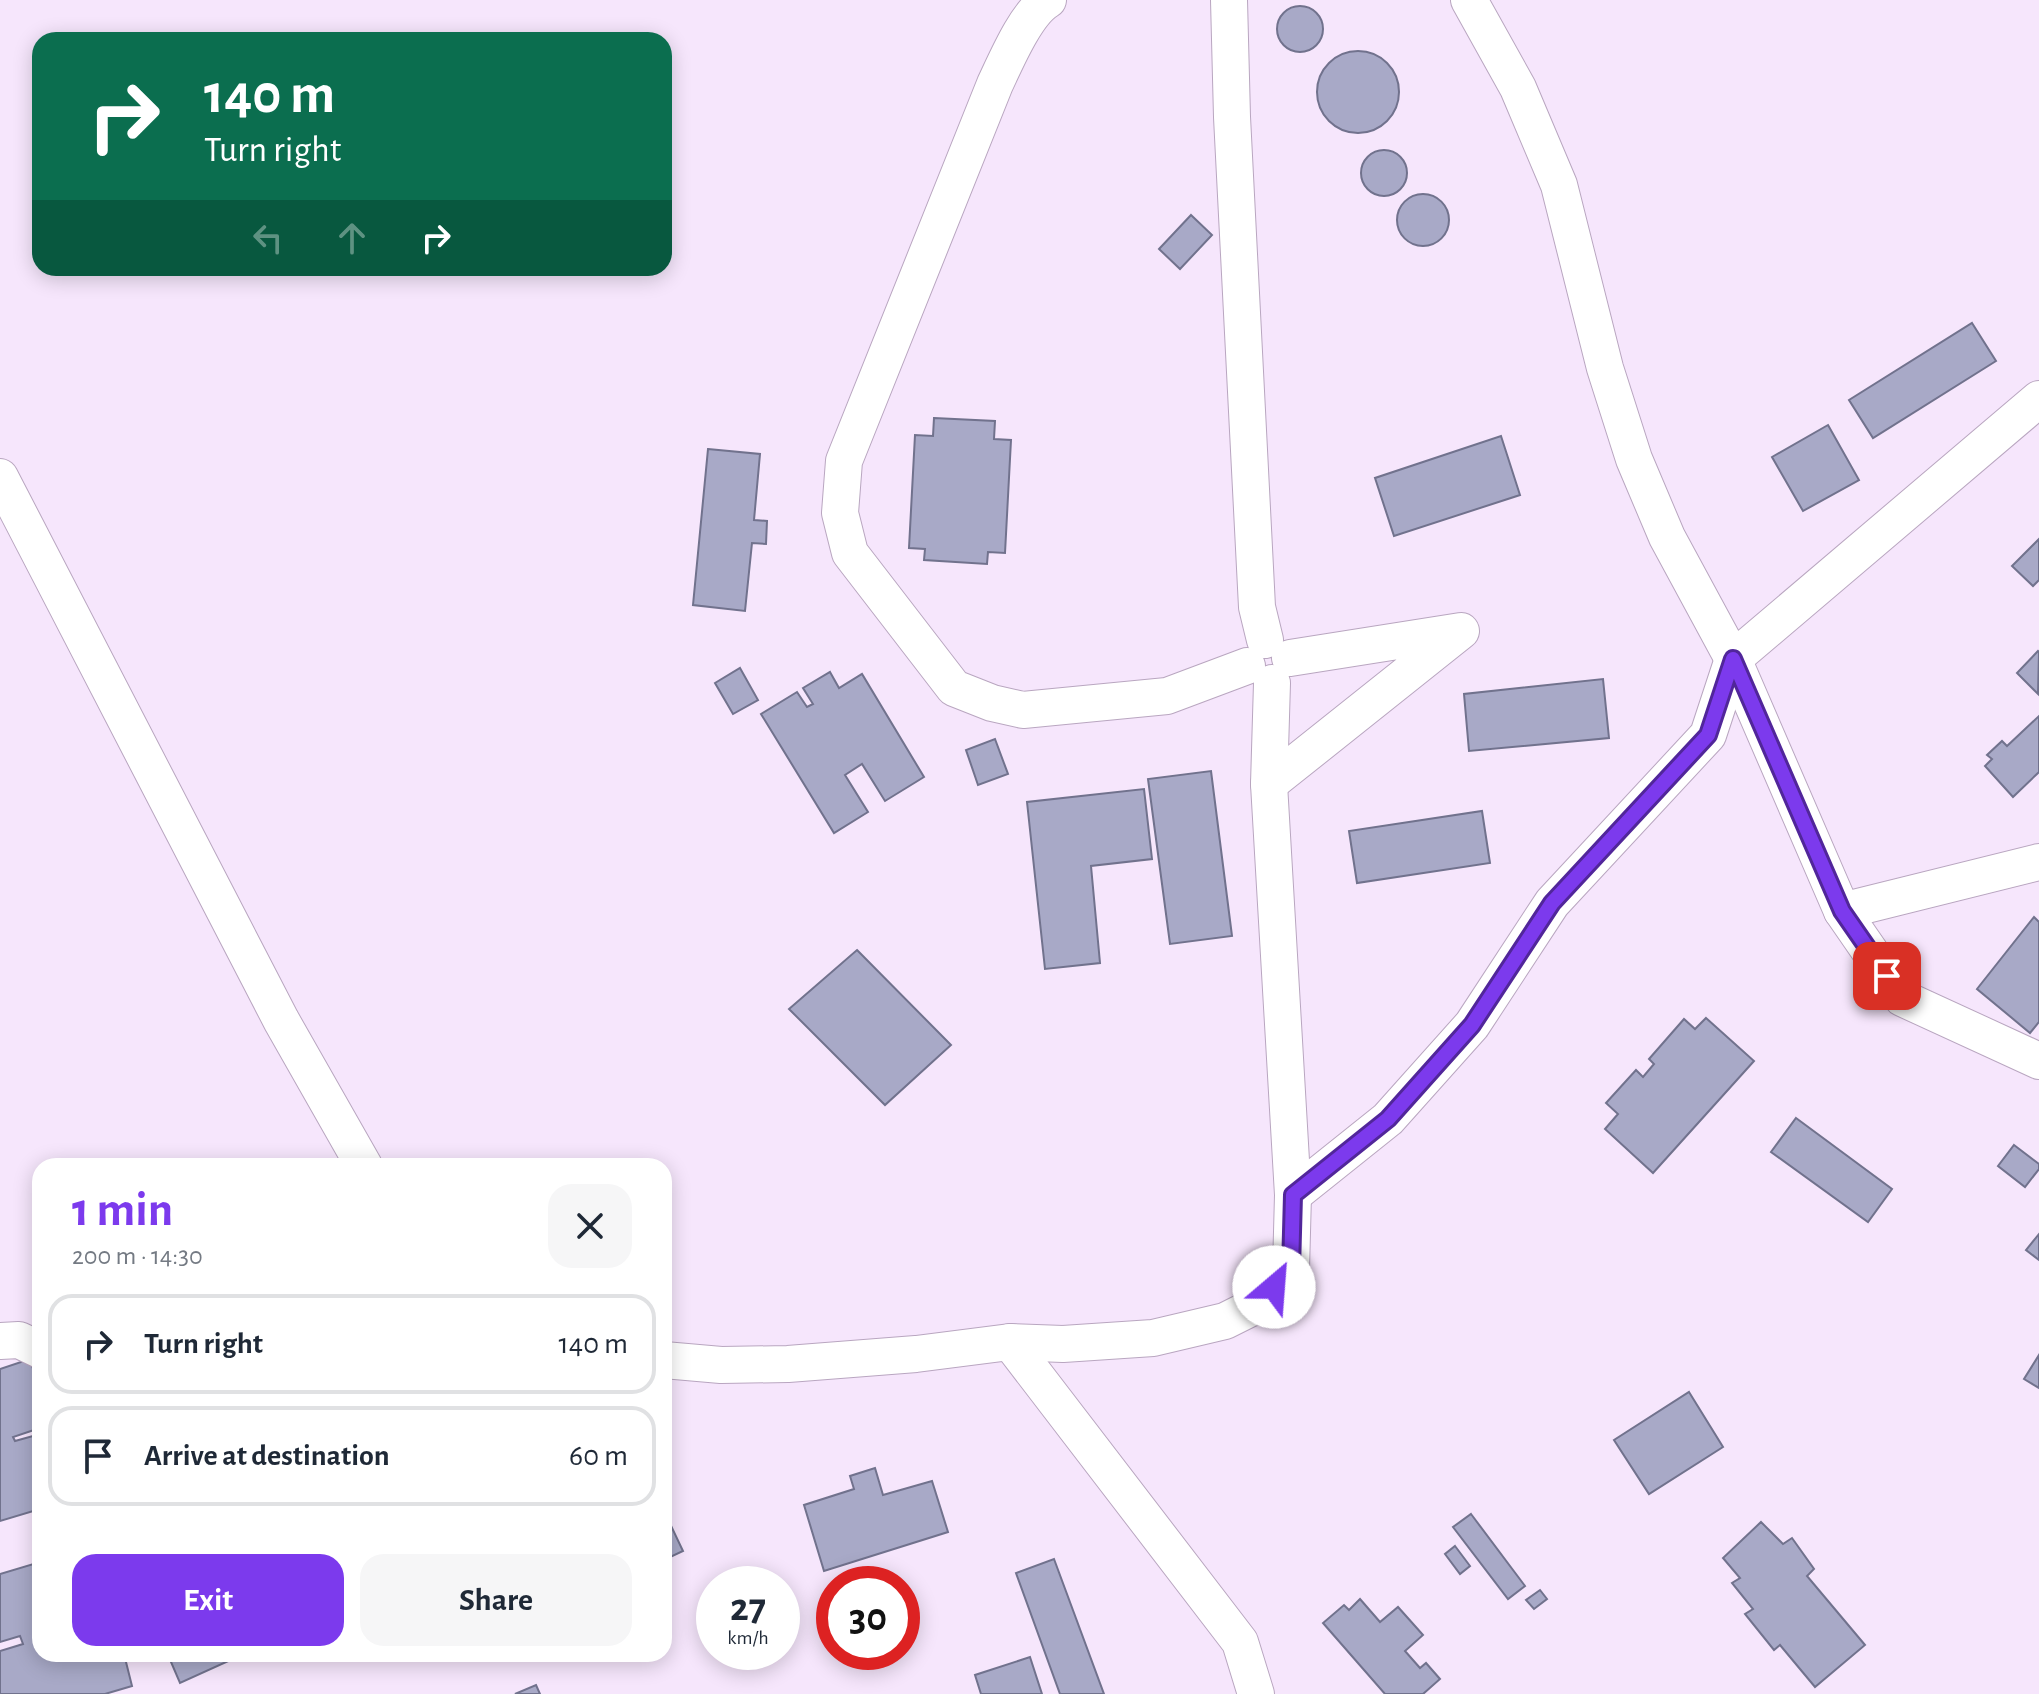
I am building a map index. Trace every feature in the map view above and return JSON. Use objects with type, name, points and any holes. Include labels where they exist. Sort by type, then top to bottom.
[{"type":"street","points":[[1048,0],[1041,4],[1019,37],[995,84],[844,461],[840,513],[850,553],[954,688],[992,703],[1023,710],[1167,696],[1269,662],[1461,631],[1269,784]]},
{"type":"street","points":[[672,1361],[721,1365],[788,1364],[916,1354],[1010,1342],[1063,1344],[1153,1338],[1225,1321],[1257,1305],[1291,1269],[1293,1195],[1269,784],[1269,662],[1257,607],[1229,0]]},
{"type":"street","points":[[1469,0],[1518,88],[1559,185],[1605,368],[1634,459],[1667,537],[1733,659],[1842,911],[1902,998],[2039,1061]]},
{"type":"street","points":[[1293,1195],[1388,1119],[1472,1025],[1552,903],[1708,735],[1733,659],[2039,399]]},
{"type":"street","points":[[0,477],[281,1020],[359,1158]]},
{"type":"street","points":[[1842,911],[2039,862]]},
{"type":"street","points":[[0,1341],[19,1340],[32,1346]]},
{"type":"street","points":[[1010,1342],[1240,1642],[1256,1694]]},
{"type":"building","points":[[1300,6],[1309,7],[1316,13],[1322,20],[1322,38],[1316,45],[1309,51],[1300,52],[1291,51],[1284,45],[1278,38],[1277,29],[1278,20],[1284,13],[1291,7]]},
{"type":"building","points":[[1358,51],[1374,54],[1387,63],[1396,76],[1399,92],[1396,108],[1387,121],[1374,130],[1358,133],[1342,130],[1329,121],[1320,108],[1317,92],[1320,76],[1329,63],[1342,54]]},
{"type":"building","points":[[1384,150],[1400,157],[1407,173],[1400,189],[1384,196],[1368,189],[1361,173],[1368,157]]},
{"type":"building","points":[[1423,194],[1441,202],[1449,220],[1441,238],[1423,246],[1405,238],[1397,220],[1405,202]]},
{"type":"building","points":[[1191,215],[1212,235],[1180,269],[1159,249]]},
{"type":"building","points":[[1972,323],[1996,361],[1873,438],[1849,400]]},
{"type":"building","points":[[934,418],[995,421],[994,439],[1011,440],[1005,553],[988,552],[987,564],[924,560],[925,549],[909,548],[915,435],[933,436]]},
{"type":"building","points":[[1828,425],[1859,480],[1803,511],[1772,457]]},
{"type":"building","points":[[1501,436],[1520,495],[1394,536],[1375,478]]},
{"type":"building","points":[[708,449],[760,454],[754,520],[767,521],[766,544],[752,543],[745,611],[693,605]]},
{"type":"building","points":[[2039,539],[2039,580],[2033,586],[2012,566]]},
{"type":"building","points":[[2039,652],[2038,694],[2017,673]]},
{"type":"building","points":[[740,668],[758,700],[733,714],[715,683]]},
{"type":"building","points":[[830,672],[839,688],[862,674],[924,777],[885,801],[862,764],[845,775],[868,812],[834,833],[761,714],[797,692],[807,707],[813,704],[803,688]]},
{"type":"building","points":[[1603,679],[1609,738],[1469,751],[1464,694]]},
{"type":"building","points":[[2039,716],[2039,772],[2013,797],[1985,766],[1992,759],[1987,755],[2002,741],[2007,746]]},
{"type":"building","points":[[995,739],[1008,774],[978,785],[966,750]]},
{"type":"building","points":[[1211,771],[1232,936],[1170,944],[1148,779]]},
{"type":"building","points":[[1144,789],[1152,859],[1091,866],[1100,963],[1045,969],[1027,802]]},
{"type":"building","points":[[1482,811],[1490,863],[1357,883],[1349,831]]},
{"type":"building","points":[[2034,917],[2039,922],[2039,1022],[2030,1033],[1977,989]]},
{"type":"building","points":[[857,950],[951,1045],[885,1105],[789,1009]]},
{"type":"building","points":[[1706,1018],[1754,1061],[1653,1173],[1605,1129],[1618,1114],[1606,1103],[1636,1070],[1643,1077],[1654,1064],[1649,1059],[1684,1019],[1695,1029]]},
{"type":"building","points":[[1796,1118],[1892,1189],[1868,1222],[1771,1152]]},
{"type":"building","points":[[2014,1145],[2039,1164],[2039,1169],[2025,1187],[1998,1166]]},
{"type":"building","points":[[2039,1234],[2039,1260],[2026,1250]]},
{"type":"building","points":[[2039,1355],[2039,1388],[2024,1379]]},
{"type":"building","points":[[30,1359],[32,1365],[32,1431],[13,1437],[15,1441],[32,1436],[32,1511],[0,1521],[0,1369]]},
{"type":"building","points":[[1689,1392],[1723,1447],[1649,1494],[1614,1440]]},
{"type":"building","points":[[875,1468],[883,1495],[932,1481],[948,1532],[840,1566],[822,1566],[804,1505],[854,1489],[850,1476]]},
{"type":"building","points":[[1471,1514],[1525,1586],[1508,1599],[1453,1527]]},
{"type":"building","points":[[1761,1522],[1783,1544],[1792,1538],[1814,1569],[1807,1576],[1865,1645],[1815,1687],[1780,1645],[1774,1650],[1745,1614],[1753,1609],[1732,1583],[1740,1578],[1723,1558]]},
{"type":"building","points":[[672,1528],[683,1551],[672,1556]]},
{"type":"building","points":[[1455,1546],[1470,1566],[1460,1574],[1445,1554]]},
{"type":"building","points":[[1054,1559],[1104,1694],[1060,1694],[1016,1573]]},
{"type":"building","points":[[32,1564],[32,1662],[126,1662],[132,1686],[105,1694],[0,1694],[0,1651],[23,1644],[20,1636],[0,1642],[0,1574]]},
{"type":"building","points":[[1540,1590],[1547,1599],[1534,1609],[1526,1600]]},
{"type":"building","points":[[1360,1599],[1380,1622],[1398,1607],[1423,1635],[1405,1651],[1420,1668],[1426,1663],[1440,1679],[1423,1694],[1385,1694],[1323,1623],[1344,1605],[1349,1610]]},
{"type":"building","points":[[1030,1657],[1042,1694],[981,1694],[975,1675]]},
{"type":"building","points":[[171,1662],[226,1662],[180,1683]]},
{"type":"building","points":[[536,1685],[540,1694],[515,1694]]},
{"type":"route","points":[[1274,1287],[1291,1269],[1293,1195],[1388,1119],[1472,1025],[1552,903],[1708,735],[1733,659],[1842,911],[1887,976]]}]
